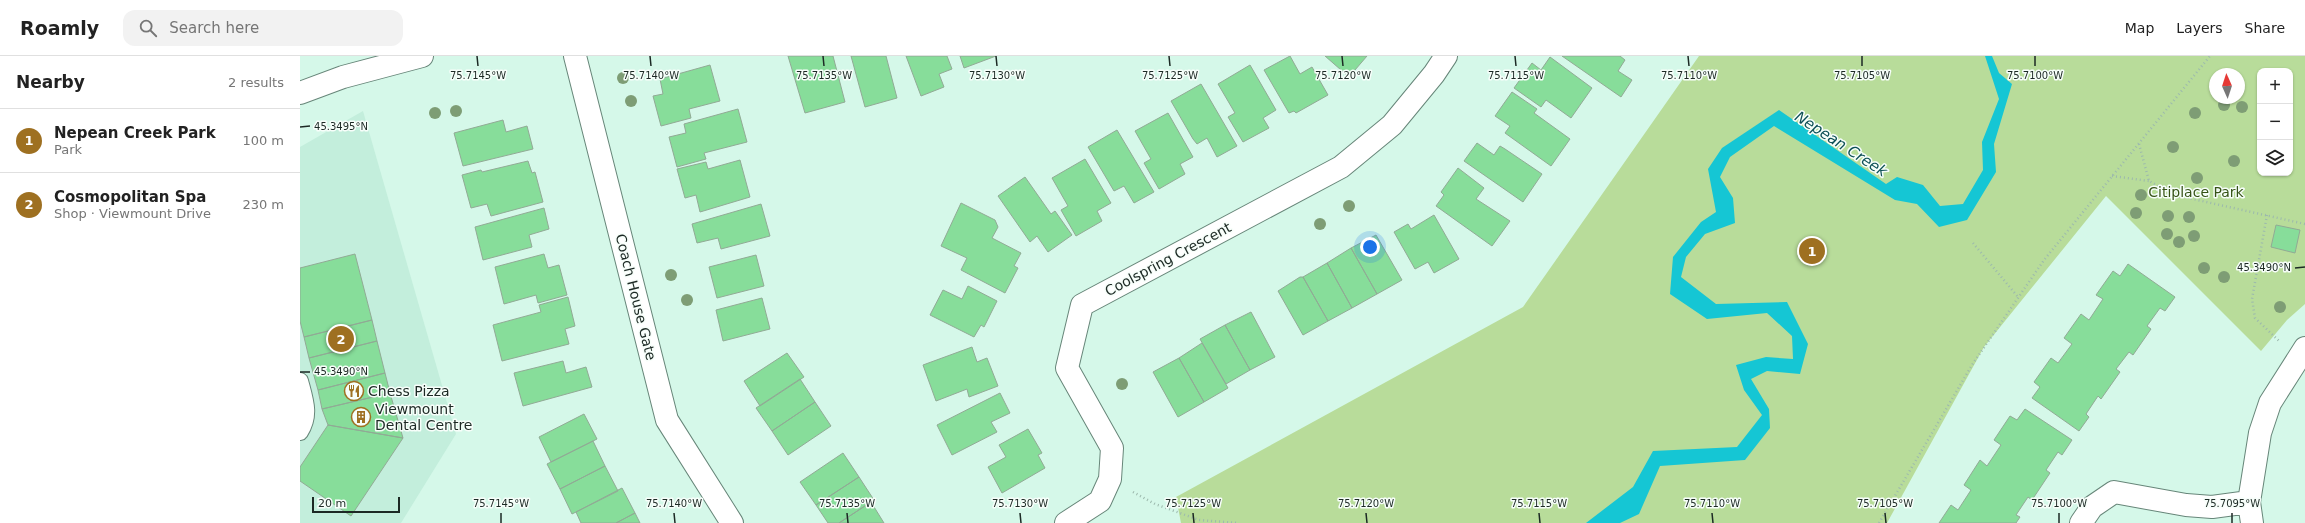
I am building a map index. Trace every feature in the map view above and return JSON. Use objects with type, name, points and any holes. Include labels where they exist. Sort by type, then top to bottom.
[{"type":"street","points":[[300,93],[343,76],[422,56]]},
{"type":"street","name":"Coach House Gate","points":[[575,56],[667,420],[732,523]]},
{"type":"street","name":"Coolspring Crescent","points":[[1066,523],[1100,501],[1110,479],[1112,448],[1066,368],[1082,305],[1340,167],[1392,125],[1434,74],[1446,56]]},
{"type":"street","points":[[2081,523],[2092,507],[2114,492],[2186,505],[2251,513],[2260,433],[2270,403],[2302,352]]},
{"type":"lane","points":[[300,382],[308,408],[305,425],[300,432]]},
{"type":"path","points":[[1879,523],[1972,365],[2044,260],[2210,56]]},
{"type":"path","points":[[2139,144],[2149,181]]},
{"type":"path","points":[[2112,176],[2149,181],[2175,194],[2305,224]]},
{"type":"path","points":[[2267,215],[2252,300],[2255,318],[2278,341],[2302,352]]},
{"type":"path","points":[[1973,243],[2018,298]]},
{"type":"path","points":[[1110,479],[1155,504],[1199,520],[1238,523]]},
{"type":"shaded area","points":[[363,111],[456,434],[401,523],[300,523],[300,147]]},
{"type":"green space","name":"Citiplace Park","points":[[1699,56],[2305,56],[2305,304],[2287,320],[2261,351],[2106,196],[1984,347],[1887,523],[1181,523],[1176,497],[1523,307]]},
{"type":"water","name":"Nepean Creek","points":[[1985,56],[1992,56],[1999,73],[2012,84],[1994,144],[1996,172],[1967,220],[1939,227],[1917,204],[1895,200],[1774,126],[1730,157],[1720,177],[1733,198],[1735,223],[1705,234],[1686,257],[1681,277],[1716,304],[1787,302],[1808,344],[1800,374],[1767,371],[1751,379],[1769,409],[1770,428],[1745,460],[1660,466],[1639,514],[1620,523],[1586,523],[1633,487],[1653,451],[1737,447],[1762,415],[1744,390],[1736,365],[1766,357],[1793,359],[1792,336],[1767,313],[1707,319],[1670,294],[1673,257],[1701,222],[1716,212],[1708,169],[1722,148],[1779,110],[1886,184],[1897,177],[1923,185],[1940,206],[1963,204],[1983,170],[1982,142],[1999,99]]},
{"type":"building","points":[[788,56],[833,56],[845,102],[805,113]]},
{"type":"building","points":[[851,56],[886,56],[897,98],[865,107]]},
{"type":"building","points":[[906,56],[947,56],[952,69],[939,74],[944,87],[921,96]]},
{"type":"building","points":[[960,56],[996,56],[964,68]]},
{"type":"building","points":[[1290,56],[1300,74],[1312,67],[1328,95],[1296,113],[1294,111],[1289,113],[1264,70]]},
{"type":"building","points":[[1325,56],[1367,56],[1349,77]]},
{"type":"building","points":[[1562,56],[1620,56],[1625,60],[1618,71],[1632,80],[1621,97]]},
{"type":"building","points":[[1550,57],[1592,88],[1571,118],[1546,100],[1541,107],[1514,88],[1532,63],[1541,70]]},
{"type":"building","points":[[710,65],[720,101],[689,109],[691,118],[661,126],[653,96],[663,94],[660,79]]},
{"type":"building","points":[[1250,65],[1276,110],[1263,118],[1269,128],[1243,142],[1228,117],[1235,113],[1218,84]]},
{"type":"building","points":[[1201,84],[1237,146],[1217,157],[1207,138],[1197,144],[1171,101]]},
{"type":"building","points":[[1512,92],[1537,109],[1534,113],[1570,139],[1551,166],[1505,133],[1510,126],[1495,116]]},
{"type":"building","points":[[738,109],[747,142],[704,153],[706,159],[677,167],[669,137],[686,133],[684,124]]},
{"type":"building","points":[[1168,113],[1193,157],[1180,164],[1185,174],[1159,189],[1144,163],[1151,159],[1135,131]]},
{"type":"building","points":[[503,120],[506,132],[527,126],[533,149],[463,166],[454,133]]},
{"type":"building","points":[[1117,130],[1154,192],[1134,203],[1124,186],[1114,191],[1088,147]]},
{"type":"building","points":[[1477,143],[1494,155],[1500,146],[1542,174],[1523,202],[1464,161]]},
{"type":"building","points":[[1085,159],[1111,203],[1097,211],[1102,221],[1076,236],[1061,210],[1068,206],[1052,178]]},
{"type":"building","points":[[740,160],[750,197],[700,212],[696,195],[685,198],[677,169],[706,162],[708,169]]},
{"type":"building","points":[[528,161],[532,173],[535,172],[543,202],[491,216],[487,204],[471,208],[462,175],[481,170],[482,172]]},
{"type":"building","points":[[1458,168],[1484,188],[1476,199],[1510,221],[1492,246],[1436,206],[1444,195],[1441,192]]},
{"type":"building","points":[[1025,177],[1051,214],[1055,211],[1072,235],[1048,252],[1037,236],[1030,242],[998,196]]},
{"type":"building","points":[[961,203],[995,220],[998,227],[992,238],[1021,253],[1014,266],[1018,268],[1005,293],[961,270],[967,258],[941,246]]},
{"type":"building","points":[[761,204],[770,236],[721,249],[718,238],[697,243],[692,224]]},
{"type":"building","points":[[544,208],[549,229],[529,235],[532,247],[483,260],[475,227]]},
{"type":"building","points":[[1434,215],[1459,259],[1434,273],[1428,262],[1415,269],[1394,232],[1408,224],[1411,229]]},
{"type":"building","points":[[2276,225],[2300,230],[2295,253],[2271,247]]},
{"type":"building","points":[[1376,235],[1402,280],[1377,294],[1351,248]]},
{"type":"building","points":[[1351,248],[1377,294],[1352,308],[1327,263]]},
{"type":"building","points":[[355,254],[372,320],[304,337],[300,321],[300,268]]},
{"type":"building","points":[[544,254],[548,268],[559,265],[567,295],[538,303],[536,295],[504,304],[495,267]]},
{"type":"building","points":[[756,255],[764,286],[717,298],[709,267]]},
{"type":"building","points":[[1327,263],[1352,308],[1328,321],[1303,277]]},
{"type":"building","points":[[2128,264],[2175,297],[2165,311],[2160,308],[2147,326],[2151,329],[2133,355],[2129,352],[2116,369],[2120,372],[2101,399],[2098,396],[2086,414],[2089,417],[2079,431],[2032,398],[2040,387],[2034,382],[2051,358],[2058,363],[2072,344],[2064,338],[2081,314],[2089,320],[2103,299],[2096,295],[2113,271],[2120,276]]},
{"type":"building","points":[[1300,277],[1303,277],[1328,321],[1303,335],[1278,291]]},
{"type":"building","points":[[968,286],[997,301],[984,327],[981,325],[974,337],[930,315],[943,290],[962,299]]},
{"type":"building","points":[[568,297],[575,326],[565,329],[569,344],[502,361],[493,325],[541,312],[539,305]]},
{"type":"building","points":[[762,298],[770,329],[723,341],[716,310]]},
{"type":"building","points":[[1251,312],[1275,357],[1250,370],[1225,325]]},
{"type":"building","points":[[372,320],[377,341],[309,358],[304,337]]},
{"type":"building","points":[[1225,325],[1250,370],[1226,384],[1200,339]]},
{"type":"building","points":[[377,341],[385,373],[318,390],[309,358]]},
{"type":"building","points":[[1202,343],[1228,388],[1204,402],[1179,358]]},
{"type":"building","points":[[972,347],[977,362],[987,358],[998,386],[969,397],[967,389],[936,401],[923,365]]},
{"type":"building","points":[[787,353],[804,377],[760,406],[744,381]]},
{"type":"building","points":[[1179,358],[1204,402],[1178,417],[1153,372]]},
{"type":"building","points":[[563,361],[566,373],[586,367],[592,387],[523,406],[514,373]]},
{"type":"building","name":"Chess Pizza","points":[[385,373],[390,393],[322,409],[318,390]]},
{"type":"building","points":[[800,379],[815,402],[772,431],[756,408]]},
{"type":"building","name":"Viewmount Dental Centre","points":[[390,393],[403,438],[328,425],[322,409]]},
{"type":"building","points":[[1000,393],[1010,413],[991,422],[997,432],[952,455],[937,425]]},
{"type":"building","points":[[815,402],[831,426],[788,455],[772,431]]},
{"type":"building","points":[[2025,409],[2072,440],[2062,455],[2058,452],[2046,470],[2050,473],[2032,500],[2028,497],[2016,515],[2020,517],[2016,523],[1939,523],[1951,505],[1958,510],[1971,490],[1964,485],[1980,460],[1987,466],[2001,445],[1994,440],[2010,416],[2017,420]]},
{"type":"building","points":[[584,414],[597,439],[551,462],[539,437]]},
{"type":"building","points":[[328,425],[403,438],[351,516],[300,481],[300,467]]},
{"type":"building","points":[[1028,429],[1042,453],[1038,455],[1045,468],[1002,493],[988,467],[1006,457],[999,445]]},
{"type":"building","points":[[593,441],[605,466],[560,489],[547,464]]},
{"type":"building","points":[[843,453],[859,477],[816,505],[800,482]]},
{"type":"building","points":[[605,466],[618,491],[572,514],[560,489]]},
{"type":"building","points":[[859,477],[874,500],[839,523],[828,523],[816,505]]},
{"type":"building","points":[[622,488],[635,513],[616,523],[581,523],[576,512]]},
{"type":"building","points":[[871,502],[884,523],[839,523]]},
{"type":"building","points":[[635,513],[640,523],[616,523]]},
{"type":"place","name":"Nepean Creek Park","points":[[1812,251]]},
{"type":"place","name":"Cosmopolitan Spa","points":[[341,339]]},
{"type":"place","name":"Chess Pizza","points":[[354,391]]},
{"type":"place","name":"Viewmount Dental Centre","points":[[361,417]]}]
